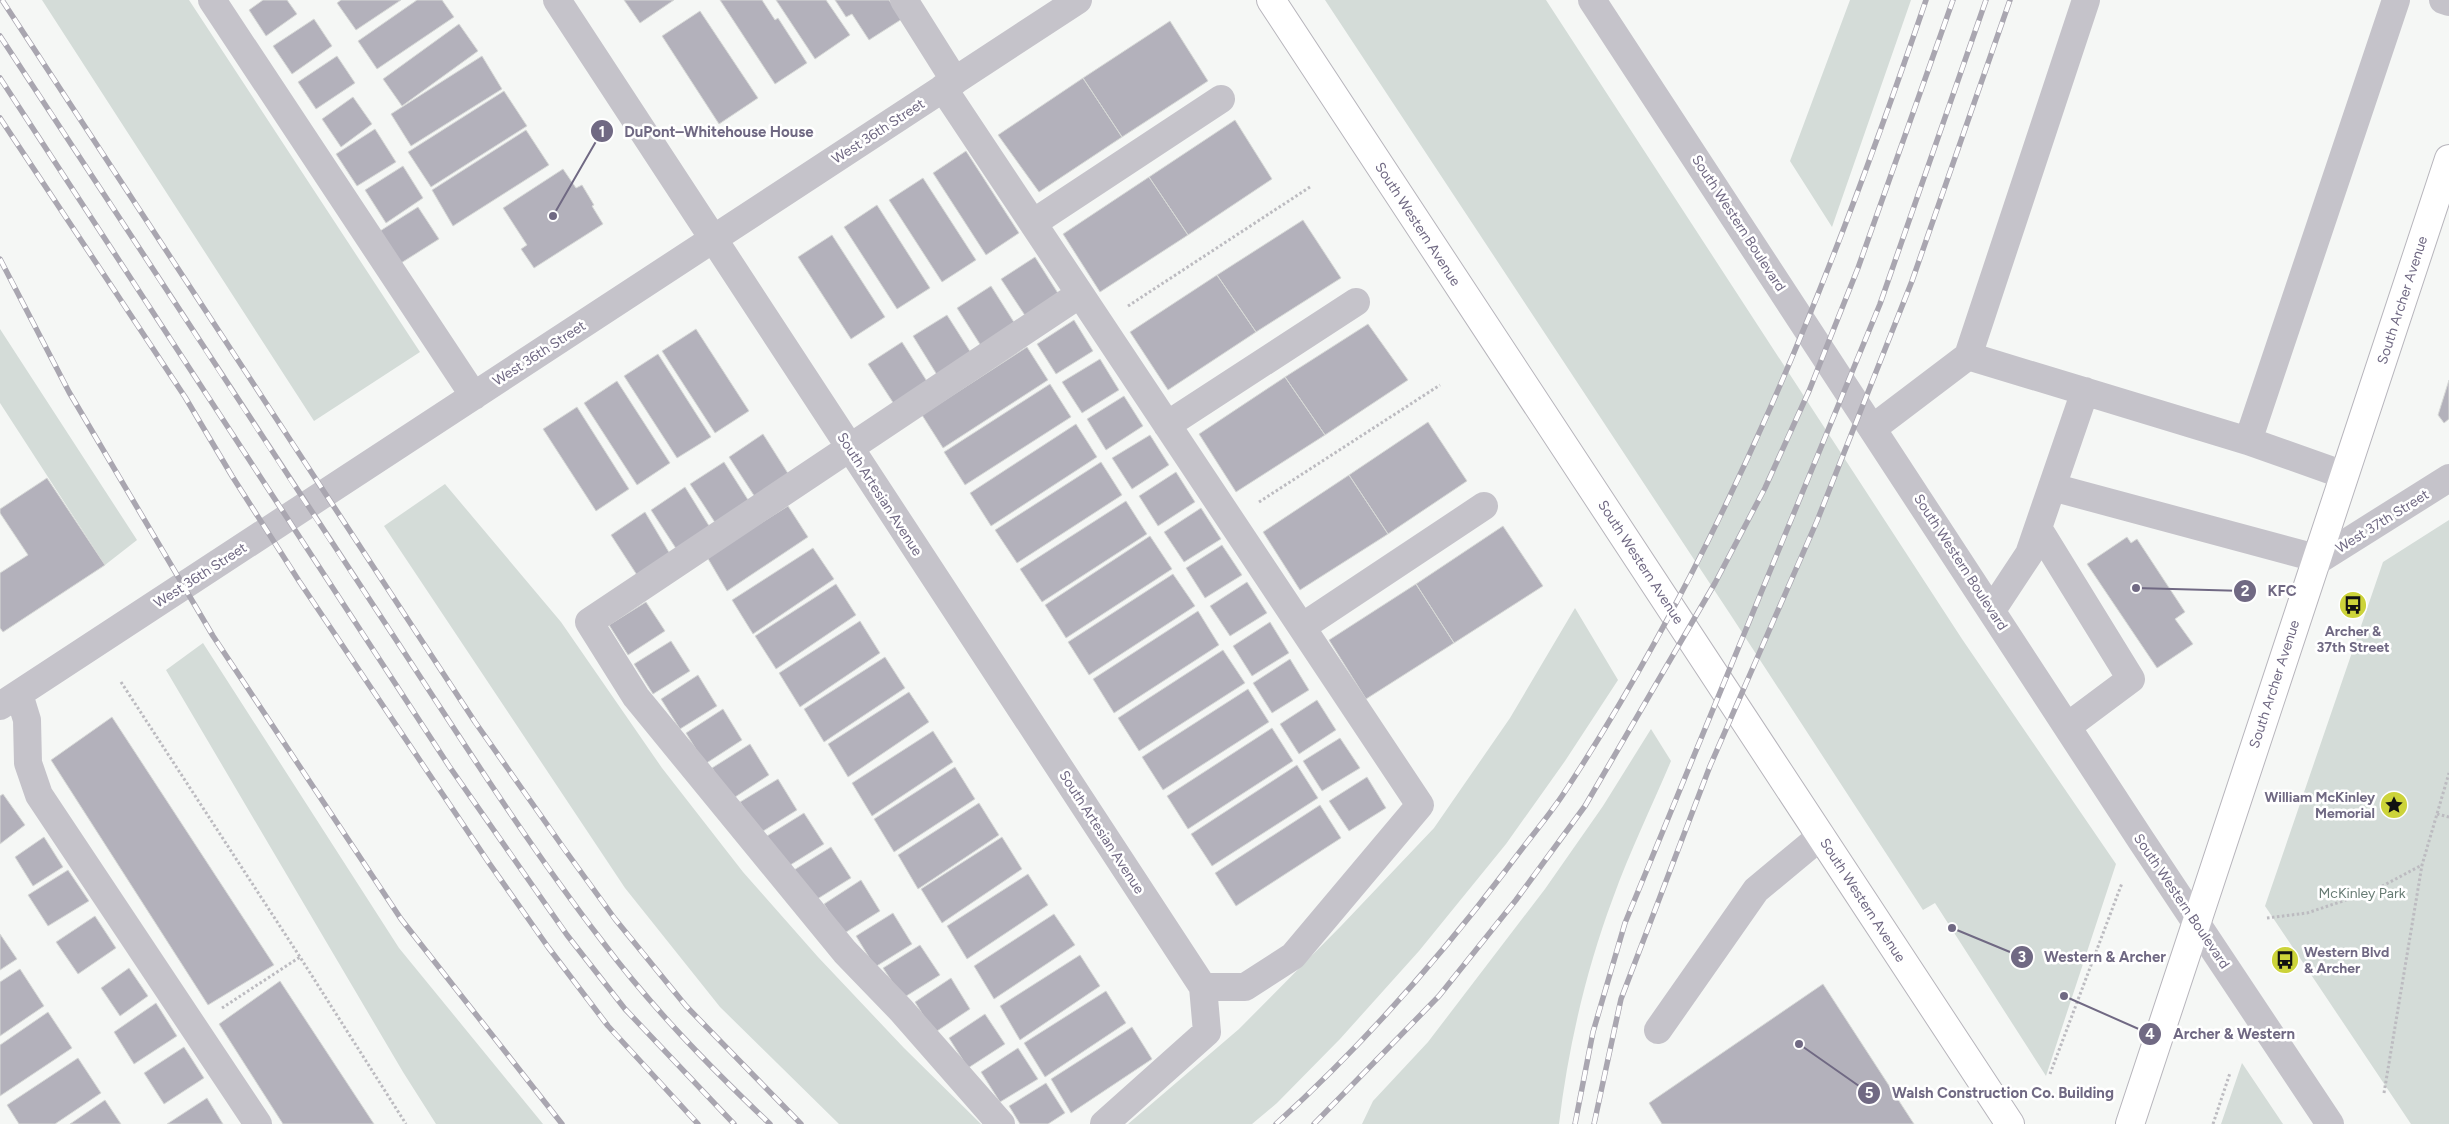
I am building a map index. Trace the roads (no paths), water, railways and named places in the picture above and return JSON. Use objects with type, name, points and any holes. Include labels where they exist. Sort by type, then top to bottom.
[{"type":"main road","name":"South Western Avenue","points":[[1271,0],[2010,1124]]},
{"type":"main road","name":"South Archer Avenue","points":[[2130,1124],[2449,159]]},
{"type":"street","points":[[212,0],[474,396]]},
{"type":"street","name":"South Artesian Avenue","points":[[557,0],[1203,987]]},
{"type":"street","points":[[904,0],[949,85],[1033,222],[1420,805],[1293,956],[1245,986],[1203,987],[1208,1032],[1104,1124]]},
{"type":"street","name":"West 36th Street","points":[[5,701],[1078,0]]},
{"type":"street","points":[[1873,428],[1968,356],[2086,0]]},
{"type":"street","points":[[2248,441],[2396,0]]},
{"type":"street","points":[[2443,0],[2449,2]]},
{"type":"street","name":"South Western Boulevard","points":[[1598,2],[2196,924],[2330,1124]]},
{"type":"street","points":[[1033,222],[1221,99]]},
{"type":"street","points":[[1001,1124],[900,1010],[832,937],[636,697],[589,622],[1080,294]]},
{"type":"street","points":[[1167,425],[1356,302]]},
{"type":"street","points":[[1968,356],[2248,441],[2344,475]]},
{"type":"street","points":[[1992,610],[2029,554],[2085,392]]},
{"type":"street","name":"West 37th Street","points":[[2315,560],[2449,478]]},
{"type":"street","points":[[2052,487],[2315,560]]},
{"type":"street","points":[[1302,627],[1484,506]]},
{"type":"street","points":[[2038,528],[2131,679],[2068,726]]},
{"type":"street","points":[[5,701],[25,706],[28,763],[39,795],[258,1124]]},
{"type":"street","points":[[1658,1030],[1756,890],[1821,836]]},
{"type":"railway","points":[[2,0],[475,722],[565,850],[615,919],[686,1006],[801,1124]]},
{"type":"railway","points":[[1276,1124],[1368,1034],[1480,904],[1562,796],[1620,703],[1674,607],[1724,509],[1770,410],[1852,206],[1926,0]]},
{"type":"railway","points":[[1314,1124],[1439,996],[1516,900],[1585,806],[1715,583],[1765,488],[1809,391],[1858,268],[1953,0]]},
{"type":"railway","points":[[1575,1124],[1593,1032],[1625,923],[1880,304],[1986,0]]},
{"type":"railway","points":[[1594,1124],[1621,999],[1710,766],[1817,521],[1912,281],[2010,0]]},
{"type":"railway","points":[[0,36],[544,863],[641,990],[725,1081],[770,1124]]},
{"type":"railway","points":[[0,78],[449,766],[567,935],[625,1009],[734,1124]]},
{"type":"railway","points":[[0,118],[185,397],[232,476],[299,581],[489,863],[548,947],[608,1026],[698,1124]]},
{"type":"railway","points":[[0,259],[69,392],[213,636],[401,919],[562,1124]]},
{"type":"place","name":"DuPont–Whitehouse House","points":[[553,216]]},
{"type":"place","name":"KFC","points":[[2136,588]]},
{"type":"place","name":"Archer & 37th Street","points":[[2353,605]]},
{"type":"place","name":"William McKinley Memorial","points":[[2394,805]]},
{"type":"place","name":"Western & Archer","points":[[1952,928]]},
{"type":"place","name":"Western Blvd & Archer","points":[[2285,960]]},
{"type":"place","name":"Archer & Western","points":[[2064,996]]},
{"type":"place","name":"Walsh Construction Co. Building","points":[[1799,1044]]},
{"type":"park label","name":"McKinley Park","points":[[2362,893]]}]
